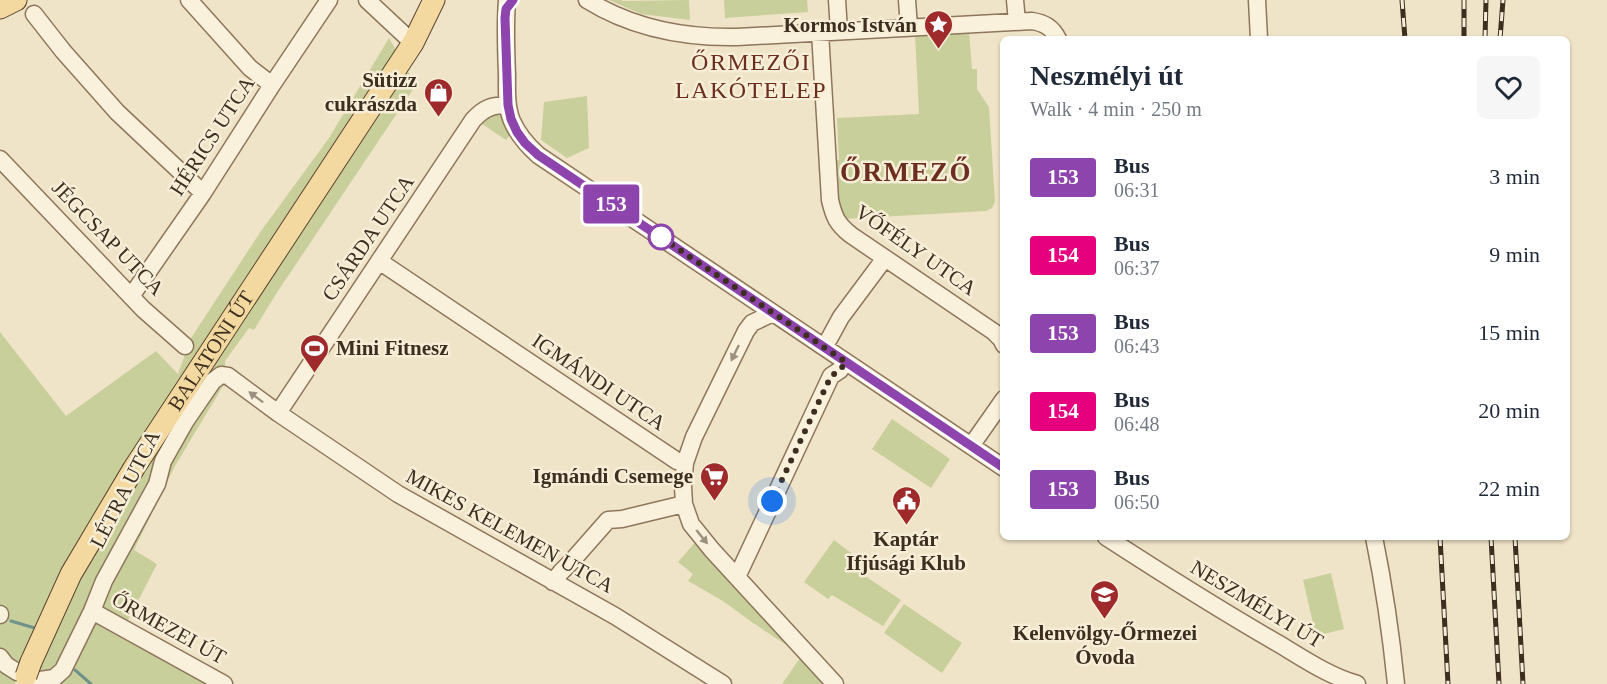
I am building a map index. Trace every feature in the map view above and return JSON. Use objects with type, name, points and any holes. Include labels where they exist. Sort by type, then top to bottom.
[{"type":"main road","points":[[0,8],[16,0]]},
{"type":"main road","points":[[417,36],[434,0]]},
{"type":"main road","points":[[417,36],[441,0]]},
{"type":"main road","name":"BALATONI ÚT","points":[[28,674],[58,601],[76,565],[128,478],[170,429],[417,36]]},
{"type":"street","points":[[189,0],[250,68],[272,85]]},
{"type":"street","name":"HÉRICS UTCA","points":[[132,295],[203,193],[329,0]]},
{"type":"street","points":[[367,0],[417,36]]},
{"type":"street","points":[[587,0],[642,25],[683,34],[729,37],[1032,21],[1053,30],[1056,36]]},
{"type":"street","points":[[837,0],[839,31]]},
{"type":"street","points":[[907,0],[909,27]]},
{"type":"street","points":[[1015,0],[1017,21]]},
{"type":"street","points":[[1257,0],[1259,36]]},
{"type":"street","points":[[508,3],[505,32],[508,105],[511,119],[525,143],[538,155],[1000,465]]},
{"type":"street","points":[[34,14],[117,112],[203,193]]},
{"type":"street","name":"VŐFÉLY UTCA","points":[[820,32],[830,200],[833,213],[840,226],[851,236],[1000,338]]},
{"type":"street","name":"CSÁRDA UTCA","points":[[278,413],[473,120],[488,107],[508,105]]},
{"type":"street","name":"JÉGCSAP UTCA","points":[[0,159],[143,309],[185,346]]},
{"type":"street","points":[[829,339],[841,317],[885,258]]},
{"type":"street","name":"IGMÁNDI UTCA","points":[[379,261],[676,461],[685,463]]},
{"type":"street","points":[[752,323],[753,299]]},
{"type":"street","points":[[774,313],[752,323],[746,331],[694,437],[685,463],[684,504],[691,524],[736,577],[835,684]]},
{"type":"street","points":[[736,577],[831,376],[846,362]]},
{"type":"street","name":"LÉTRA UTCA","points":[[28,674],[54,678],[63,670],[104,581],[157,484],[170,429],[185,422],[213,381],[221,375],[228,376],[278,413]]},
{"type":"street","points":[[971,446],[1000,405]]},
{"type":"street","name":"MIKES KELEMEN UTCA","points":[[278,413],[398,494],[615,616],[723,684]]},
{"type":"street","points":[[553,582],[608,520],[622,519],[684,504]]},
{"type":"street","name":"NESZMÉLYI ÚT","points":[[1111,540],[1185,589],[1246,625],[1339,678],[1357,684]]},
{"type":"street","points":[[1375,540],[1383,579],[1396,684]]},
{"type":"street","name":"ŐRMEZEI ÚT","points":[[92,611],[225,684]]},
{"type":"street","points":[[0,657],[6,665],[28,674]]},
{"type":"green space","points":[[609,0],[689,0],[690,20],[641,14]]},
{"type":"green space","points":[[724,0],[807,0],[808,12],[725,18]]},
{"type":"green space","points":[[969,31],[972,69],[977,69],[977,89],[989,107],[995,202],[992,208],[986,211],[843,219],[839,217],[831,162],[839,160],[837,118],[919,114],[915,34]]},
{"type":"green space","points":[[389,38],[416,85],[254,330],[249,328],[225,361],[226,381],[175,466],[134,550],[157,564],[122,632],[210,684],[34,684],[18,676],[15,684],[0,684],[0,332],[66,416],[156,351],[178,374],[191,338],[261,231],[329,138]]},
{"type":"green space","points":[[587,96],[589,148],[567,158],[541,140],[544,102]]},
{"type":"green space","points":[[497,112],[505,118],[510,135],[506,140],[479,122]]},
{"type":"green space","points":[[892,419],[950,459],[931,488],[872,449]]},
{"type":"green space","points":[[698,539],[831,684],[782,684],[800,658],[791,648],[723,601],[688,581],[693,574],[678,562]]},
{"type":"green space","points":[[834,540],[870,567],[865,576],[901,600],[883,626],[832,595],[828,599],[804,582]]},
{"type":"green space","points":[[1331,573],[1344,629],[1316,636],[1303,580]]},
{"type":"green space","points":[[904,604],[962,643],[942,673],[884,633]]},
{"type":"waterway","points":[[11,621],[38,629]]},
{"type":"waterway","points":[[75,670],[91,684]]},
{"type":"railway","points":[[1402,0],[1405,36]]},
{"type":"railway","points":[[1464,0],[1464,36]]},
{"type":"railway","points":[[1485,36],[1486,0]]},
{"type":"railway","points":[[1500,36],[1503,0]]},
{"type":"railway","points":[[1440,540],[1448,684]]},
{"type":"railway","points":[[1491,540],[1499,684]]},
{"type":"railway","points":[[1515,540],[1523,684]]},
{"type":"bus line","name":"153","points":[[513,0],[506,9],[505,18],[508,105],[511,119],[525,143],[538,155],[1000,465]]},
{"type":"place","name":"Kormos István","points":[[938,50]]},
{"type":"place","name":"Sütizz cukrászda","points":[[438,118]]},
{"type":"place","name":"Mini Fitnesz","points":[[315,374]]},
{"type":"place","name":"Igmándi Csemege","points":[[714,502]]},
{"type":"place","name":"Kaptár Ifjúsági Klub","points":[[906,526]]},
{"type":"place","name":"Kelenvölgy-Őrmezei Óvoda","points":[[1105,620]]},
{"type":"district","name":"ŐRMEZŐI LAKÓTELEP","points":[[751,76]]},
{"type":"district","name":"ŐRMEZŐ","points":[[906,172]]},
{"type":"route","points":[[661,237],[653,232],[846,362],[831,376],[772,501]]}]
